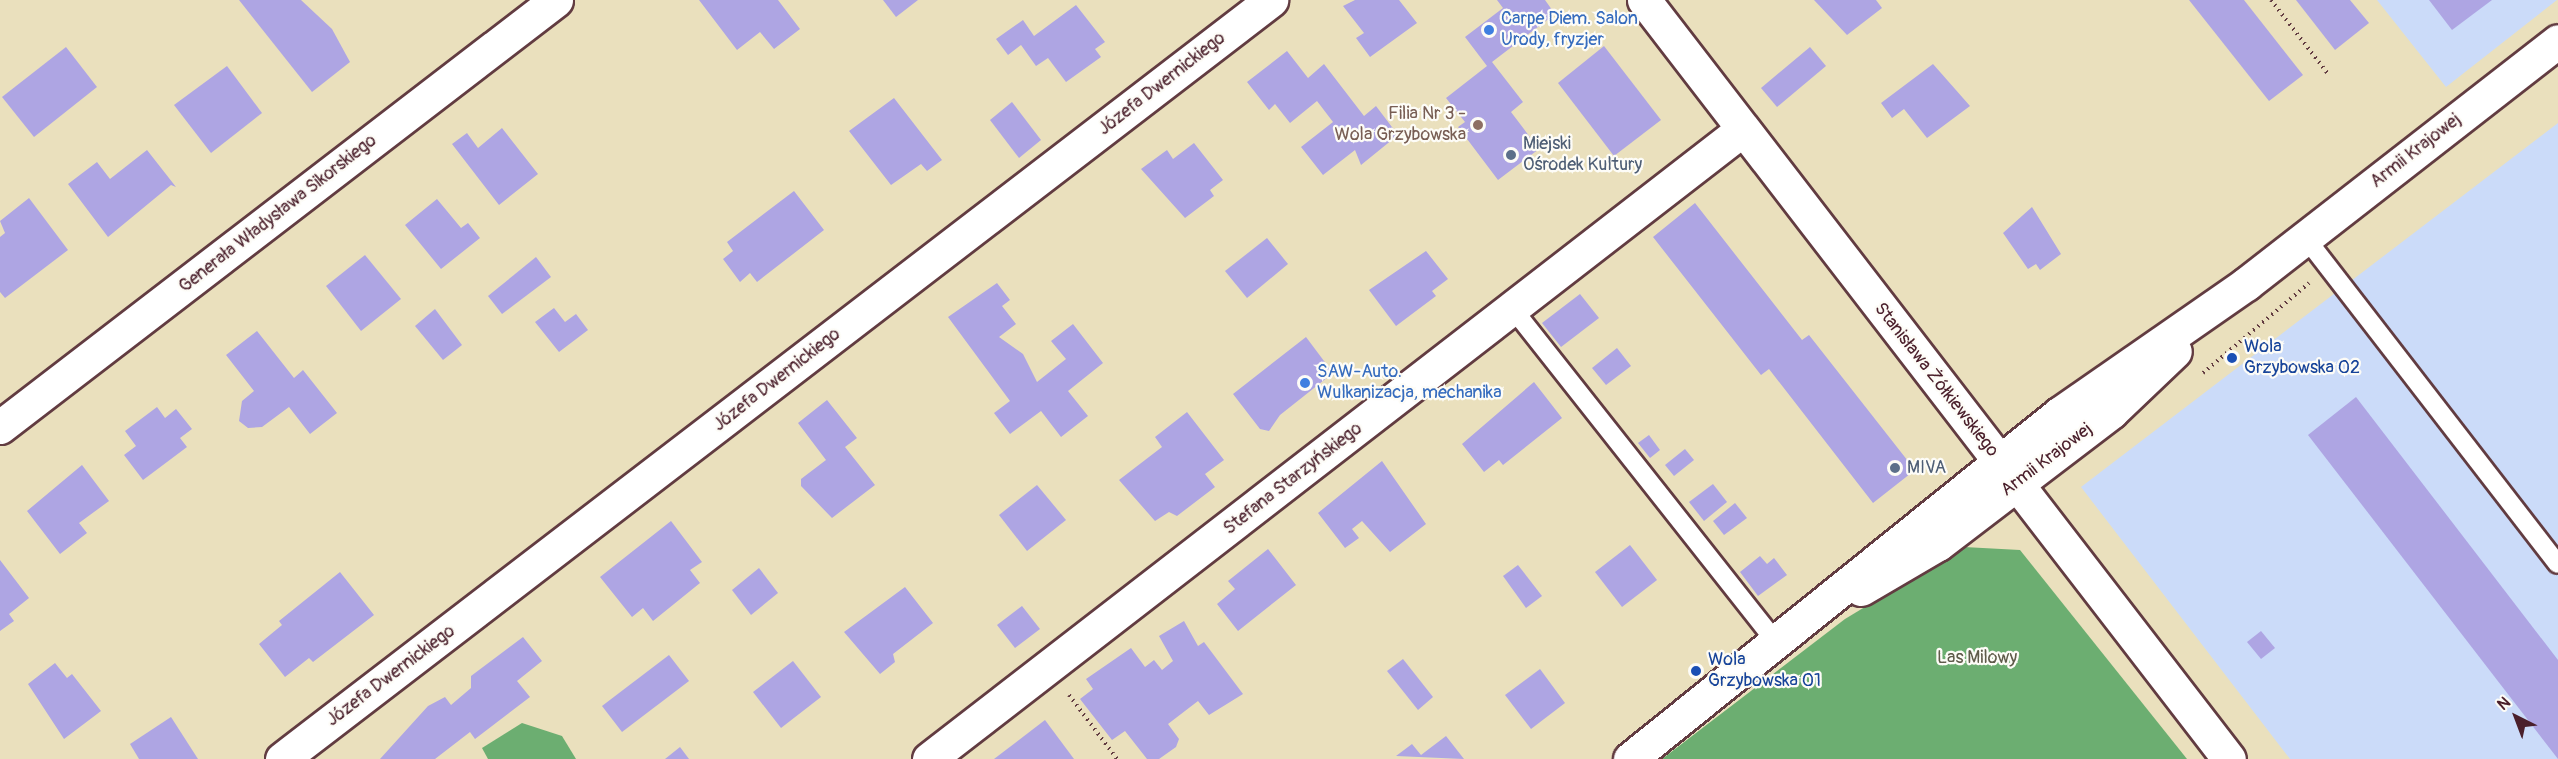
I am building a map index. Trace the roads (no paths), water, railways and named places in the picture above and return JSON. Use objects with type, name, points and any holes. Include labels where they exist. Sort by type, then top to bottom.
[{"type":"street","name":"Generała Władysława Sikorskiego","points":[[0,427],[556,0]]},
{"type":"street","name":"Józefa Dwernickiego","points":[[282,759],[1271,0]]},
{"type":"street","name":"Stanisława Żółkiewskiego","points":[[1644,0],[2229,759]]},
{"type":"street","name":"Armii Krajowej","points":[[1630,759],[1826,607],[1913,562],[2092,389],[2246,284],[2558,41]]},
{"type":"street","name":"Stefana Starzyńskiego","points":[[929,759],[1742,130]]},
{"type":"lane","points":[[2305,237],[2558,564]]},
{"type":"lane","points":[[1513,309],[1778,644]]},
{"type":"place","name":"Carpe Diem. Salon Urody, fryzjer","points":[[1489,30]]},
{"type":"place","name":"Filia Nr 3 - Wola Grzybowska","points":[[1478,125]]},
{"type":"place","name":"Miejski Ośrodek Kultury","points":[[1511,155]]},
{"type":"place","name":"Wola Grzybowska 02","points":[[2232,358]]},
{"type":"place","name":"SAW-Auto. Wulkanizacja, mechanika","points":[[1305,383]]},
{"type":"place","name":"MIVA","points":[[1895,468]]},
{"type":"place","name":"Wola Grzybowska 01","points":[[1696,671]]},
{"type":"park label","name":"Las Milowy","points":[[1977,658]]}]
